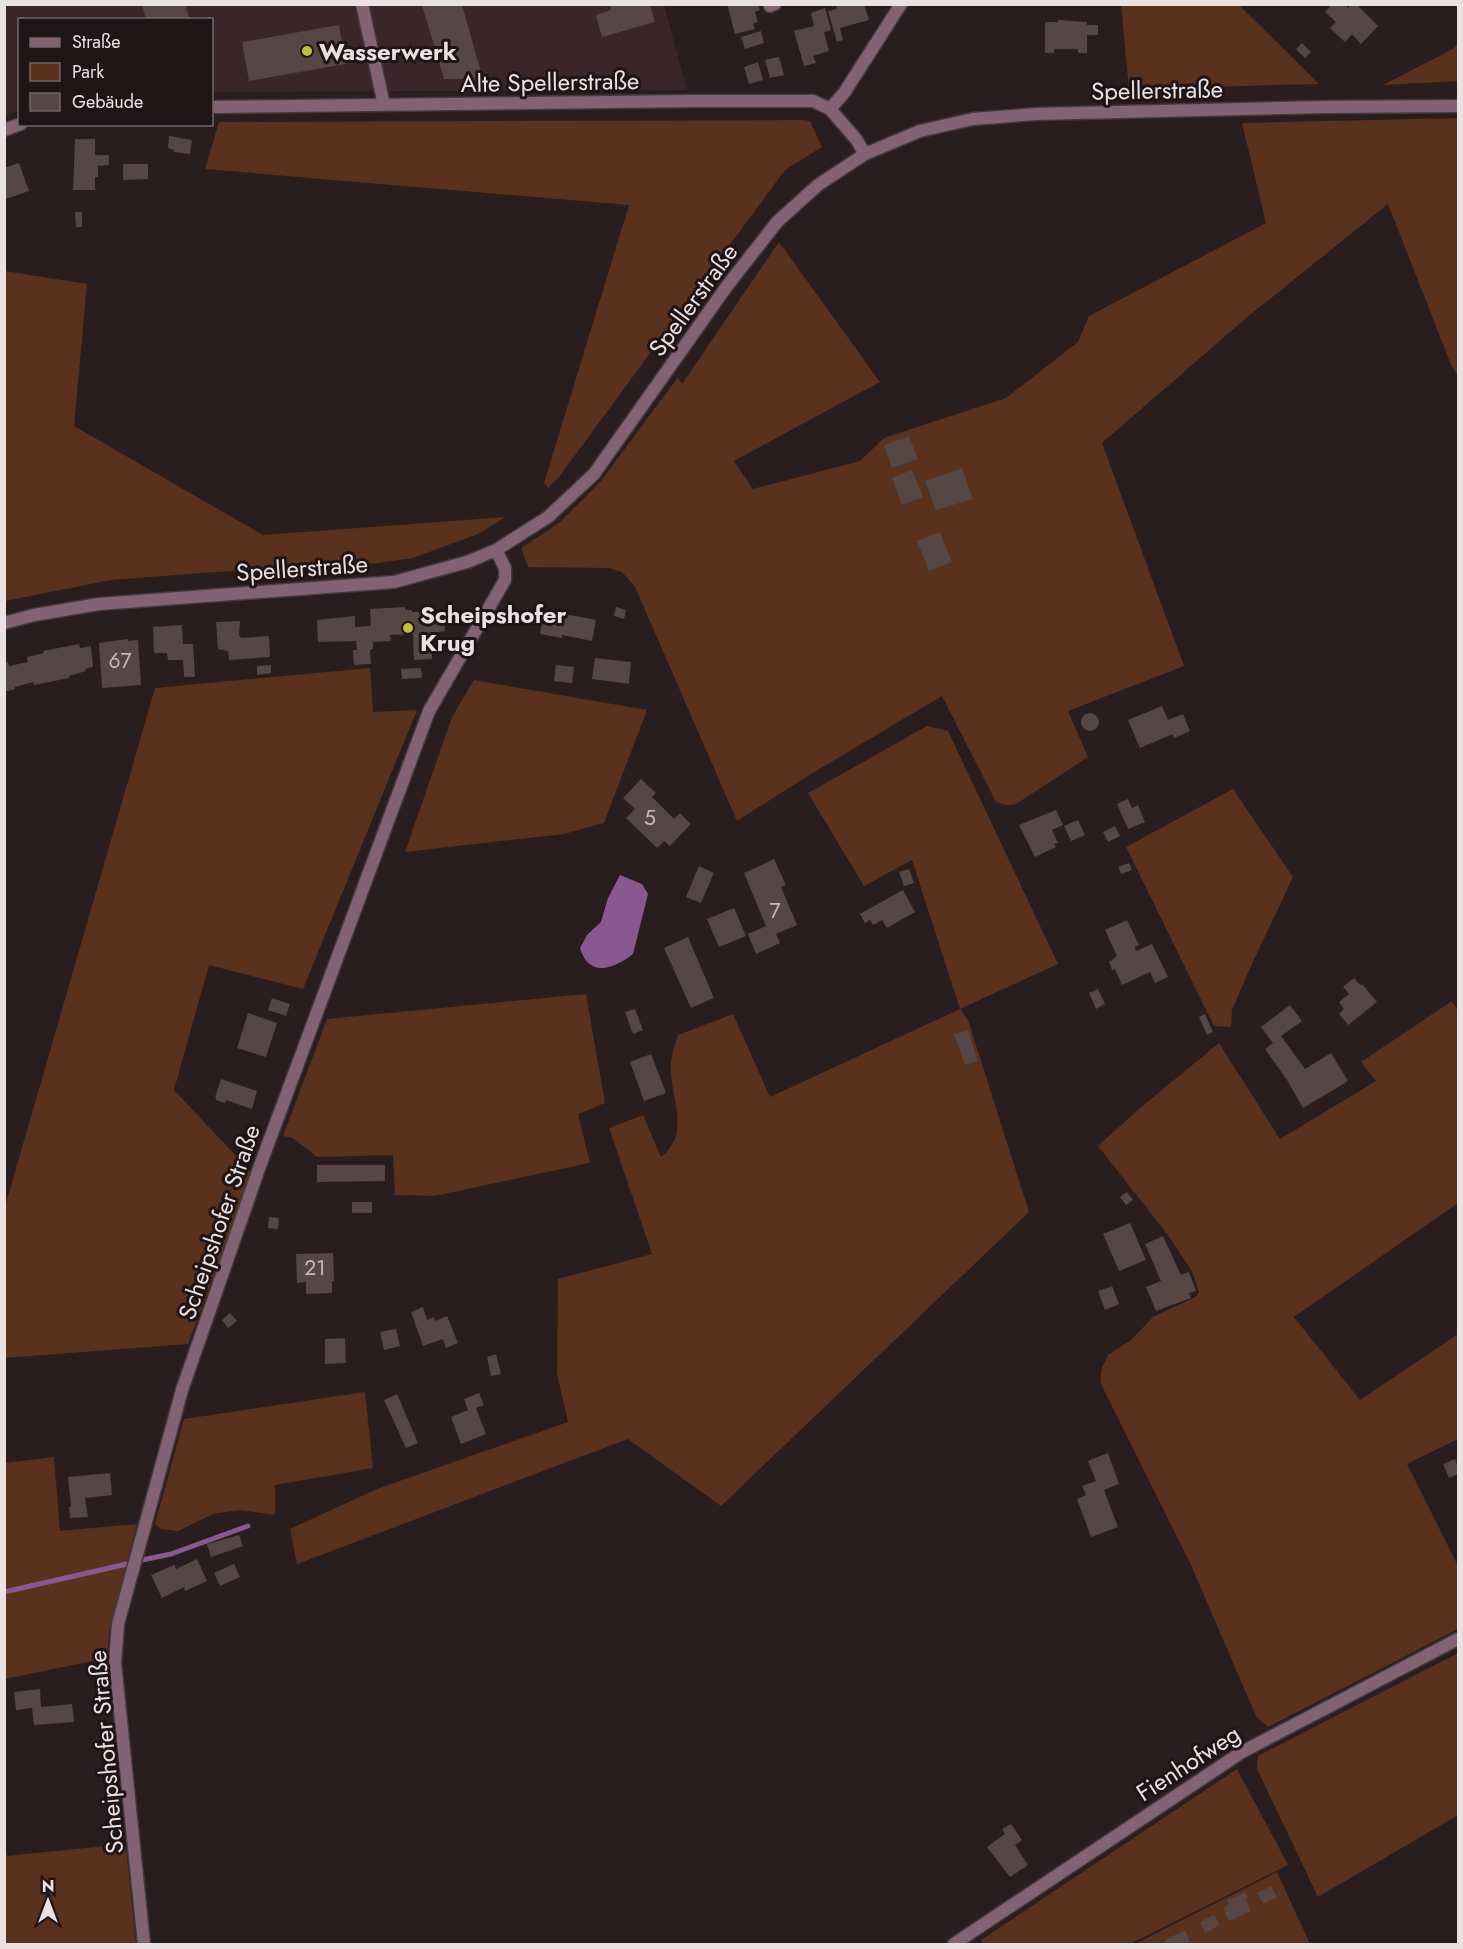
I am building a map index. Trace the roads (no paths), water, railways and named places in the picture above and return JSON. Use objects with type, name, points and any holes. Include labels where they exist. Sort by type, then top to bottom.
[{"type":"street","points":[[362,4],[384,105]]},
{"type":"street","points":[[865,154],[856,139],[830,109],[844,93],[901,4]]},
{"type":"street","name":"Alte Spellerstraße","points":[[213,106],[786,100],[813,101],[830,109]]},
{"type":"street","name":"Spellerstraße","points":[[4,623],[34,615],[99,604],[394,582],[467,562],[496,550],[548,517],[594,474],[727,286],[777,222],[818,185],[865,154],[920,132],[973,119],[1036,114],[1458,106]]},
{"type":"street","name":"Scheipshofer Straße","points":[[144,1944],[115,1663],[118,1624],[182,1390],[261,1163],[429,711],[505,580],[505,568],[496,550]]},
{"type":"street","name":"Fienhofweg","points":[[954,1944],[1242,1752],[1458,1639]]},
{"type":"waterway","points":[[142,1560],[171,1554],[248,1526]]},
{"type":"waterway","points":[[4,1592],[127,1564]]},
{"type":"place","name":"Wasserwerk","points":[[307,51]]},
{"type":"place","name":"Scheipshofer Krug","points":[[408,628]]}]
